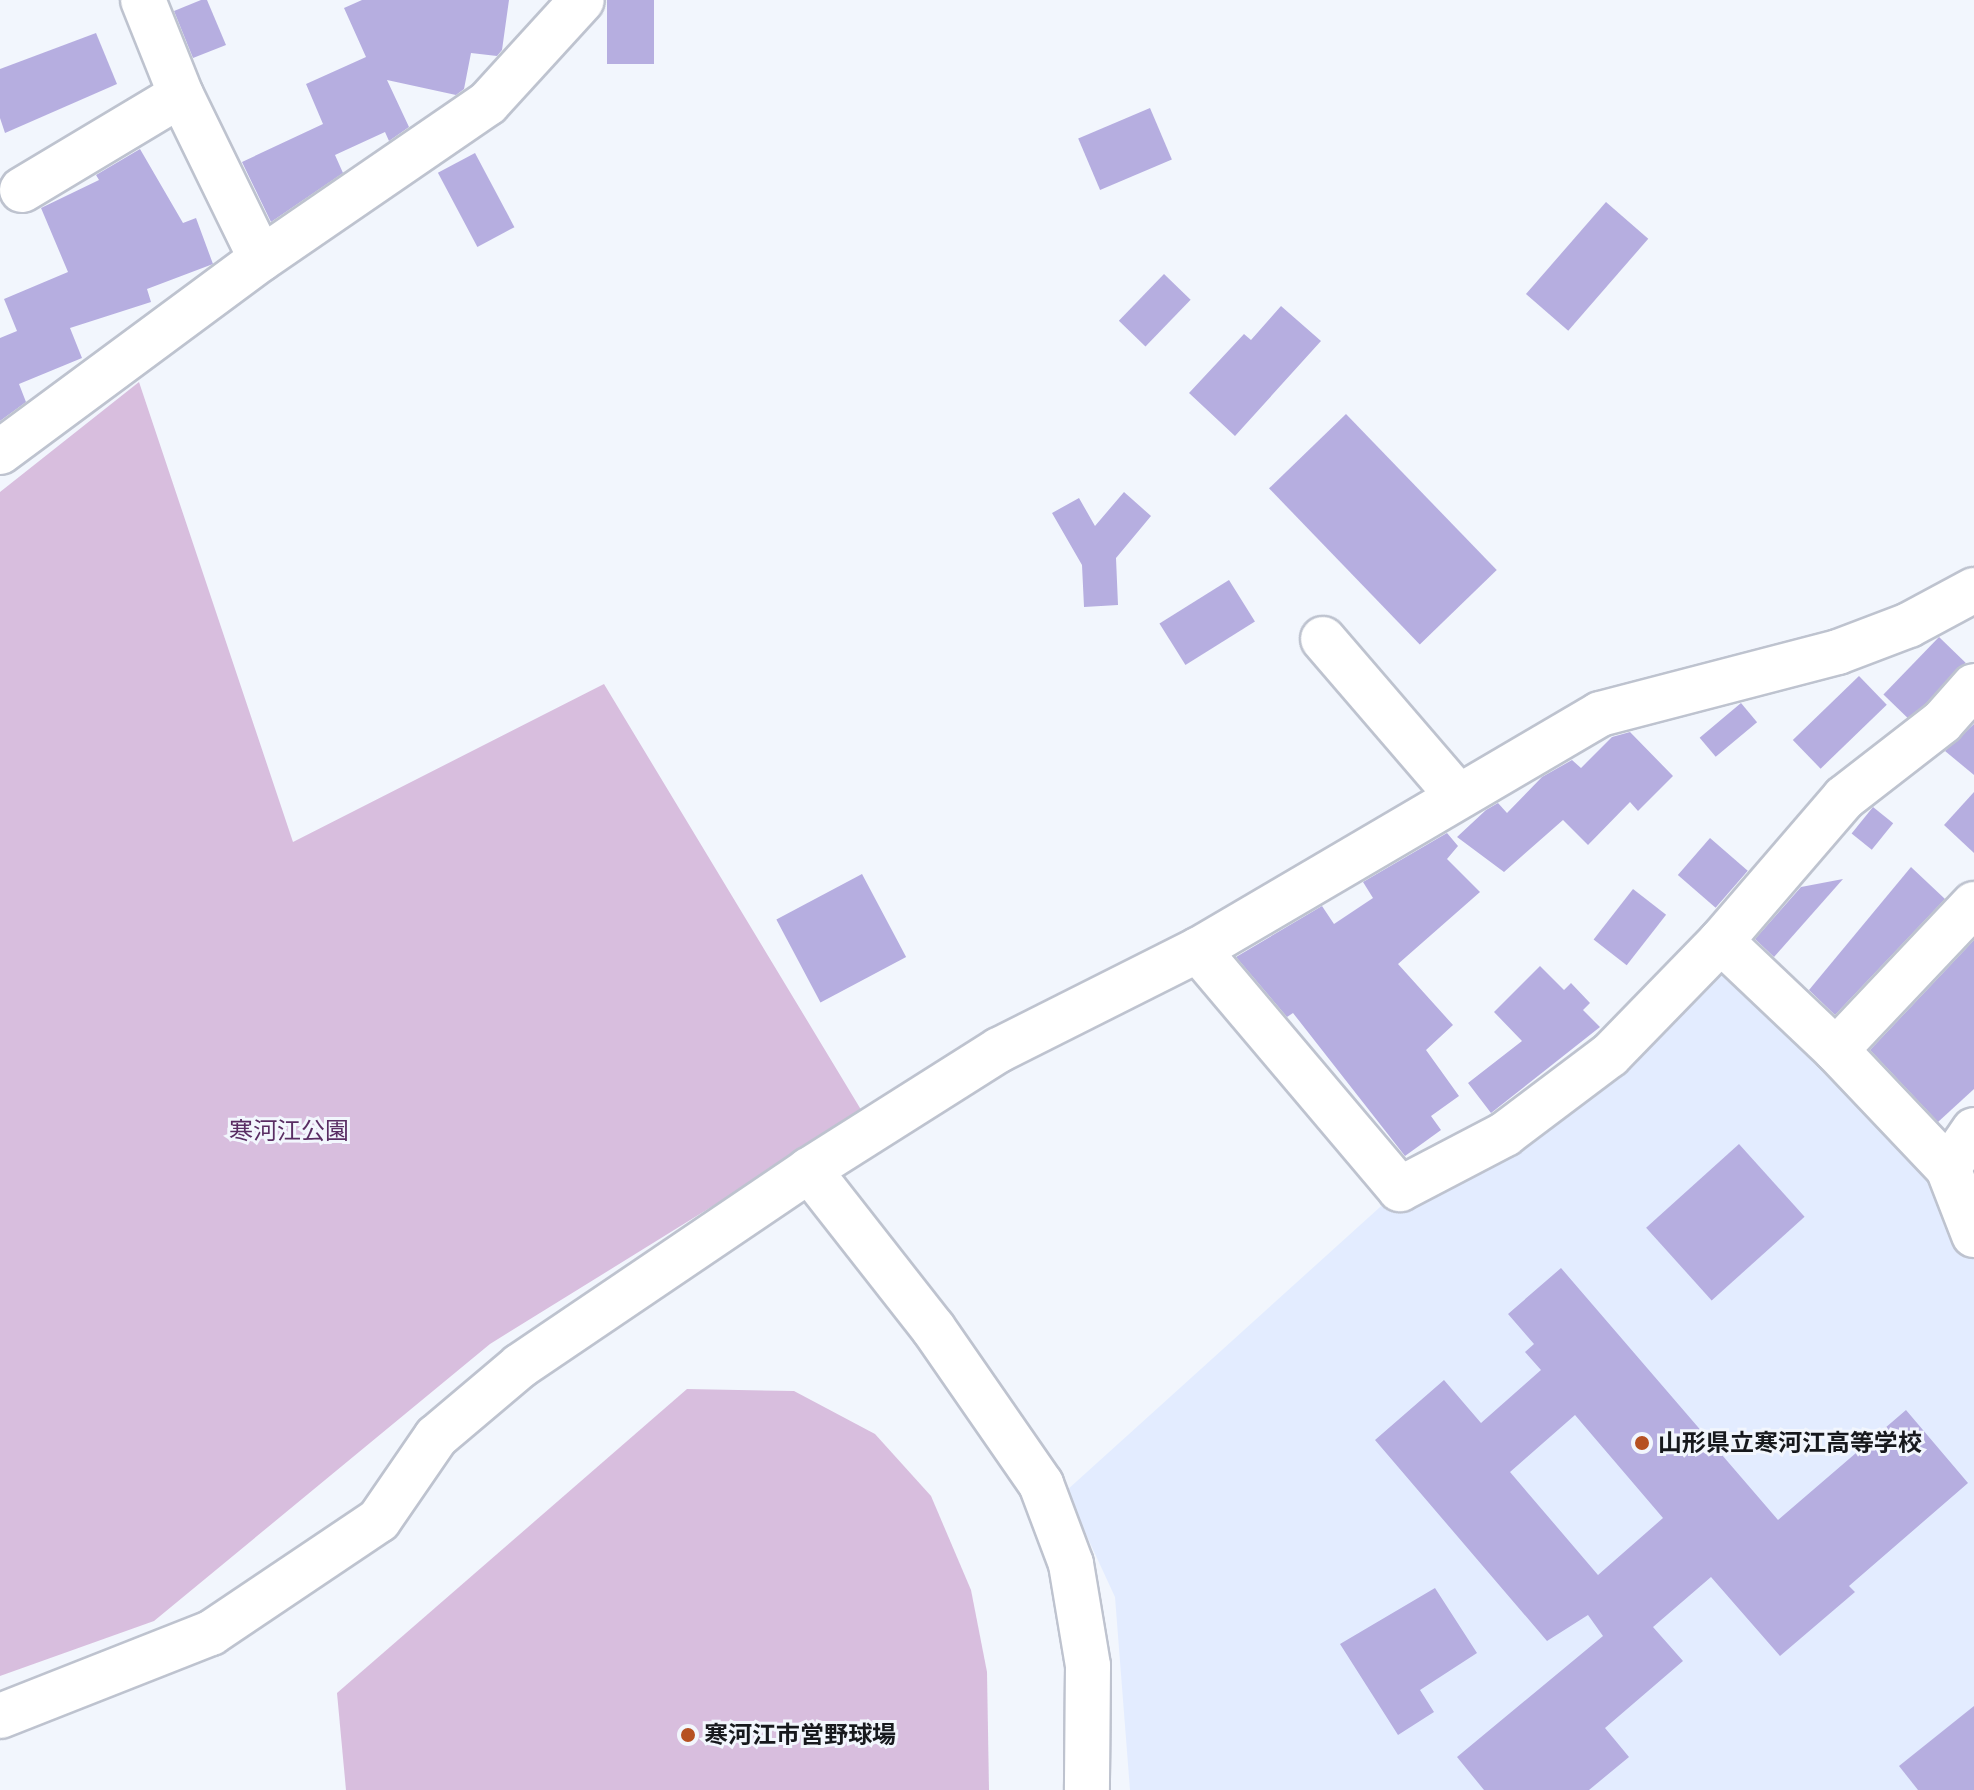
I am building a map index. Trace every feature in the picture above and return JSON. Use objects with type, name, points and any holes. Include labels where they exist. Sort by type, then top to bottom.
[{"type":"street","points":[[143,0],[181,95],[261,259]]},
{"type":"street","points":[[0,452],[261,259],[488,103],[582,0]]},
{"type":"street","points":[[22,190],[181,95]]},
{"type":"street","points":[[0,1716],[211,1633],[379,1520],[436,1437],[520,1366],[809,1170],[999,1050],[1198,950],[1457,795],[1600,714],[1838,652],[1909,625],[1974,590]]},
{"type":"street","points":[[1323,639],[1457,795]]},
{"type":"street","points":[[1198,950],[1400,1189],[1505,1134],[1610,1055],[1721,941],[1844,798],[1942,722],[1974,686]]},
{"type":"street","points":[[1836,1050],[1974,904]]},
{"type":"street","points":[[1721,941],[1836,1050],[1948,1168],[1974,1235]]},
{"type":"street","points":[[1948,1168],[1974,1130]]},
{"type":"street","points":[[809,1170],[933,1328],[1041,1484],[1071,1564],[1088,1666],[1087,1790]]},
{"type":"shaded area","name":"山形県立寒河江高等学校","points":[[1721,941],[1836,1050],[1974,1235],[1974,1790],[1130,1790],[1115,1597],[1066,1491],[1400,1189],[1420,1181]]},
{"type":"green space","name":"寒河江公園","points":[[139,382],[293,842],[604,684],[863,1113],[490,1344],[154,1621],[0,1676],[0,492]]},
{"type":"green space","points":[[687,1389],[794,1391],[875,1434],[931,1496],[971,1590],[987,1672],[989,1790],[346,1790],[337,1693]]},
{"type":"building","points":[[207,0],[226,45],[193,58],[174,11]]},
{"type":"building","points":[[362,0],[509,0],[502,50],[497,56],[471,53],[464,89],[456,95],[387,80],[409,127],[389,141],[385,132],[335,155],[343,173],[271,222],[242,162],[323,124],[306,84],[366,57],[344,8]]},
{"type":"building","points":[[607,0],[654,0],[654,64],[607,64]]},
{"type":"building","points":[[96,33],[117,84],[5,133],[0,118],[0,69]]},
{"type":"building","points":[[1150,108],[1172,160],[1100,190],[1078,138]]},
{"type":"building","points":[[140,149],[183,223],[196,218],[213,264],[147,289],[151,302],[70,328],[82,358],[19,384],[26,402],[0,421],[0,338],[17,331],[4,299],[68,272],[41,208],[99,180],[96,175]]},
{"type":"building","points":[[475,153],[514,227],[477,247],[438,173]]},
{"type":"building","points":[[1606,202],[1648,239],[1568,331],[1526,294]]},
{"type":"building","points":[[1164,274],[1191,300],[1145,346],[1119,321]]},
{"type":"building","points":[[1281,306],[1321,341],[1235,436],[1189,393],[1244,334],[1251,340]]},
{"type":"building","points":[[1346,414],[1497,570],[1420,644],[1269,488]]},
{"type":"building","points":[[1124,492],[1151,516],[1116,558],[1118,605],[1084,607],[1082,565],[1052,513],[1079,498],[1095,526]]},
{"type":"building","points":[[1229,580],[1255,622],[1185,665],[1159,623]]},
{"type":"building","points":[[1939,637],[1966,663],[1910,720],[1883,695]]},
{"type":"building","points":[[1859,676],[1887,705],[1821,769],[1793,740]]},
{"type":"building","points":[[1741,703],[1757,722],[1716,757],[1700,738]]},
{"type":"building","points":[[1974,724],[1974,775],[1945,751]]},
{"type":"building","points":[[1630,732],[1673,776],[1638,811],[1630,802],[1588,845],[1563,820],[1504,872],[1457,837],[1486,810],[1498,803],[1507,813],[1542,777],[1572,760],[1581,768],[1612,737]]},
{"type":"building","points":[[1974,792],[1974,853],[1944,825]]},
{"type":"building","points":[[1873,807],[1893,823],[1872,850],[1852,833]]},
{"type":"building","points":[[1447,833],[1458,846],[1447,859],[1480,892],[1398,964],[1453,1025],[1426,1050],[1459,1096],[1431,1116],[1441,1130],[1405,1156],[1293,1013],[1287,1017],[1236,957],[1322,906],[1334,924],[1373,898],[1363,882]]},
{"type":"building","points":[[1710,838],[1748,871],[1716,908],[1678,875]]},
{"type":"building","points":[[1911,867],[1945,899],[1835,1015],[1809,990]]},
{"type":"building","points":[[862,874],[906,957],[820,1003],[776,920]]},
{"type":"building","points":[[1843,879],[1774,957],[1755,939],[1801,887]]},
{"type":"building","points":[[1633,889],[1666,915],[1627,965],[1594,939]]},
{"type":"building","points":[[1974,940],[1974,1089],[1938,1122],[1870,1050]]},
{"type":"building","points":[[1540,966],[1564,990],[1571,983],[1590,1003],[1583,1010],[1600,1027],[1491,1113],[1468,1083],[1522,1041],[1494,1012]]},
{"type":"building","points":[[1739,1144],[1805,1217],[1712,1300],[1646,1228]]},
{"type":"building","points":[[1561,1268],[1778,1520],[1906,1410],[1968,1483],[1849,1586],[1855,1592],[1780,1656],[1711,1577],[1653,1627],[1683,1661],[1605,1728],[1629,1757],[1589,1790],[1484,1790],[1457,1757],[1603,1636],[1588,1615],[1547,1641],[1375,1440],[1444,1380],[1481,1423],[1541,1370],[1525,1352],[1534,1344],[1508,1314]],"holes":[[[1575,1415],[1663,1518],[1598,1575],[1510,1472]]]},
{"type":"building","points":[[1435,1588],[1477,1653],[1420,1690],[1434,1712],[1398,1735],[1340,1644]]},
{"type":"building","points":[[1974,1706],[1974,1790],[1918,1790],[1899,1766]]},
{"type":"place","name":"山形県立寒河江高等学校","points":[[1642,1443]]},
{"type":"place","name":"寒河江市営野球場","points":[[688,1735]]}]
